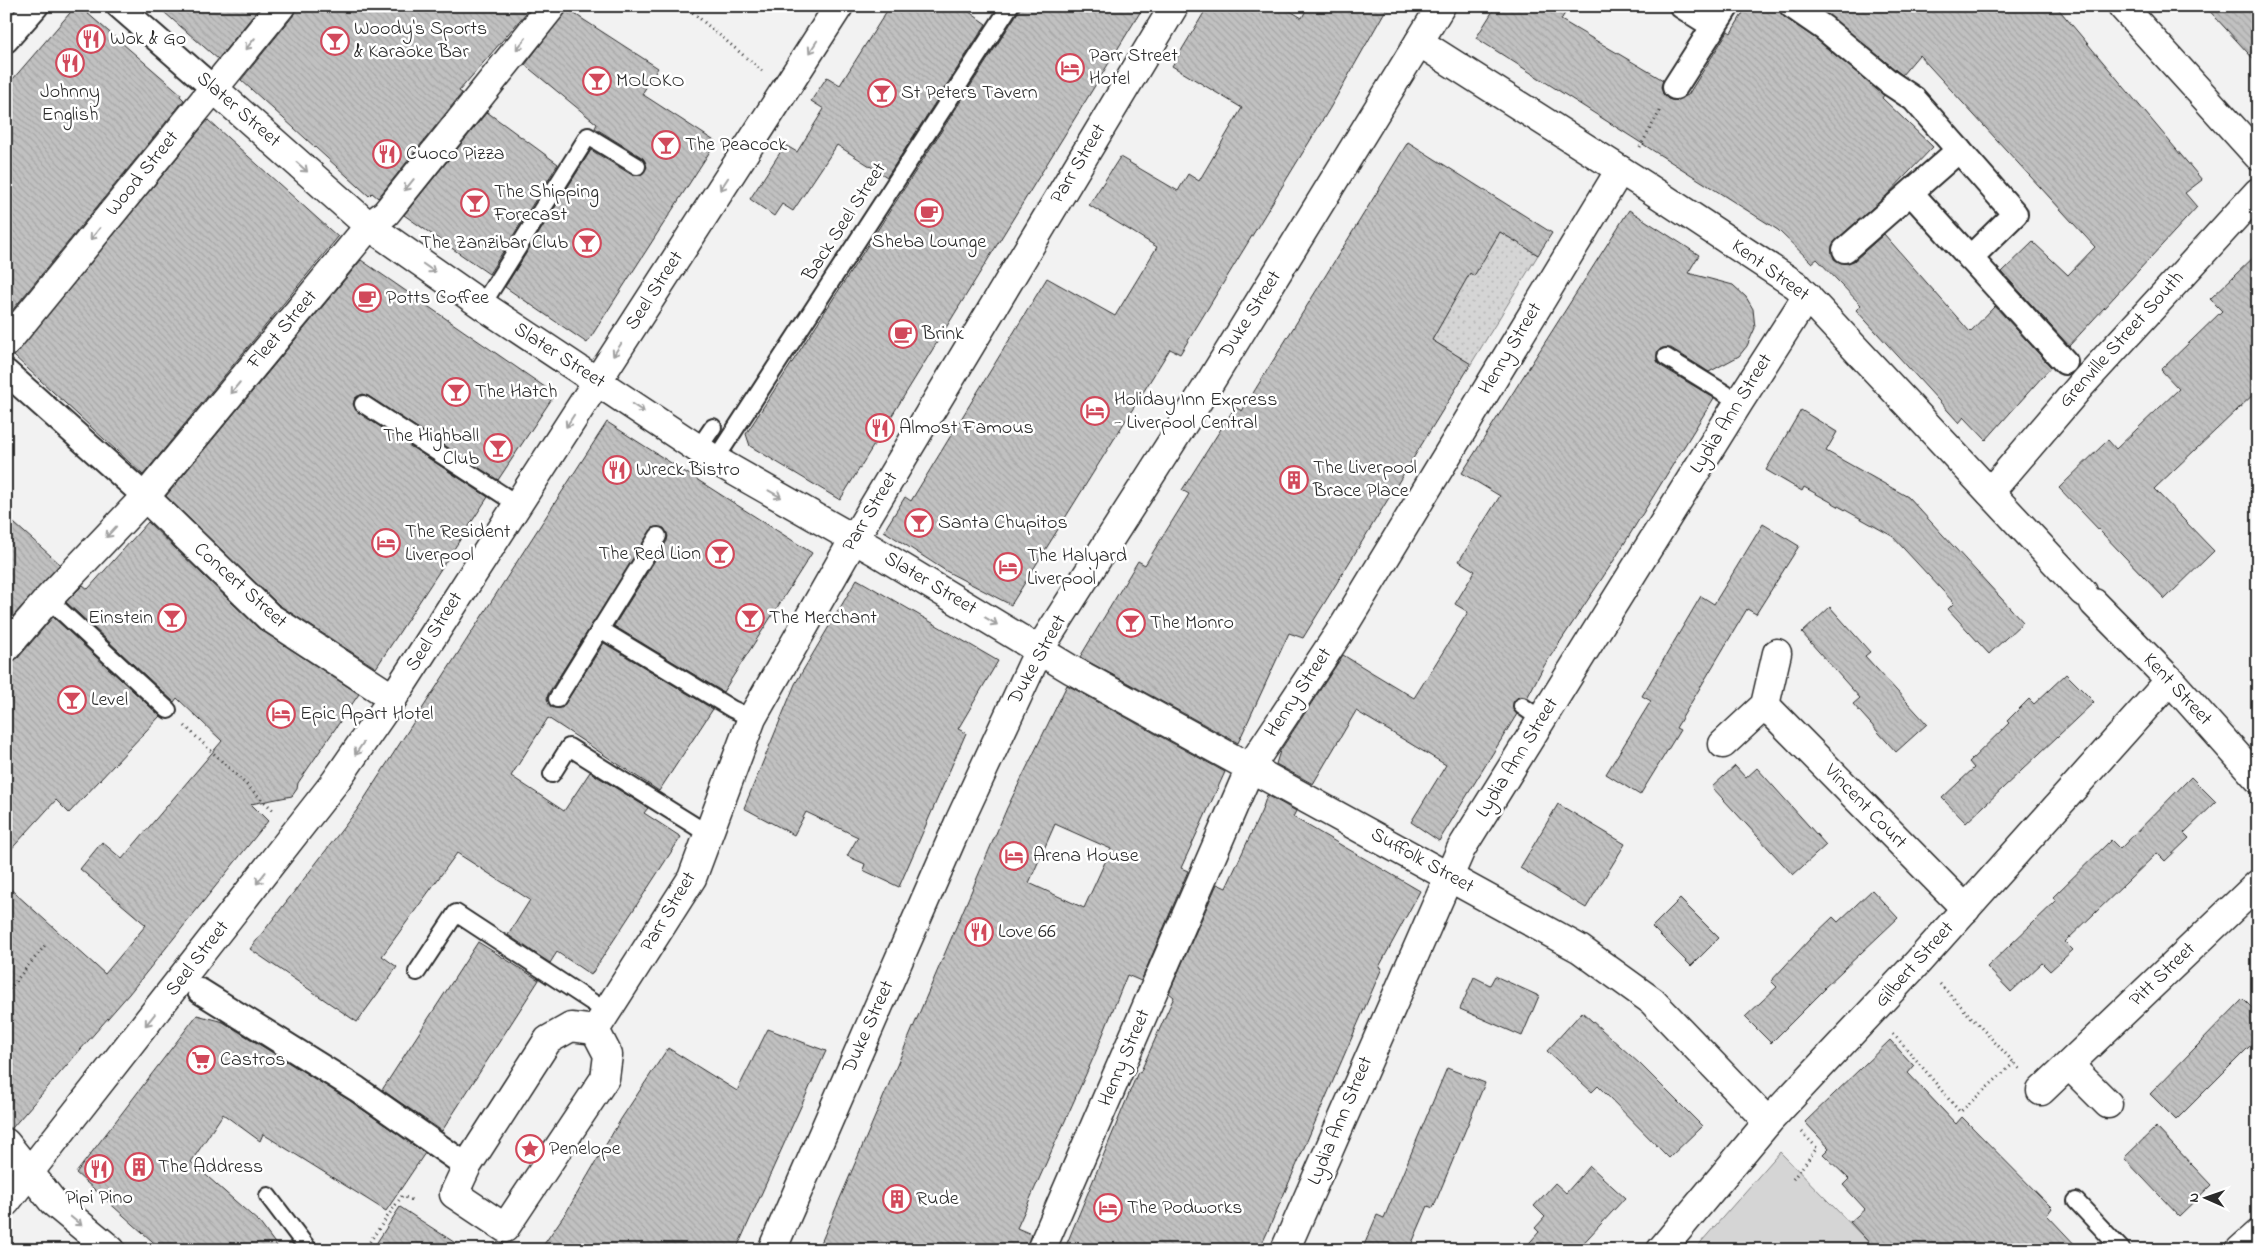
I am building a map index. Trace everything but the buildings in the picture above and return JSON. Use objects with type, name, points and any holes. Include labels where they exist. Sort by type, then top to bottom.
[{"type":"street","name":"Slater Street","points":[[119,6],[369,226],[482,305],[706,454],[854,539],[1039,650]]},
{"type":"street","name":"Wood Street","points":[[6,343],[281,6]]},
{"type":"street","name":"Fleet Street","points":[[6,648],[369,226],[386,212],[552,6]]},
{"type":"street","name":"Seel Street","points":[[6,1202],[30,1174],[53,1140],[336,782],[393,698],[839,6]]},
{"type":"street","name":"Parr Street","points":[[601,1021],[692,878],[752,718],[854,539],[1174,6]]},
{"type":"street","name":"Duke Street","points":[[772,1250],[960,820],[1039,650],[1212,379],[1441,6]]},
{"type":"street","points":[[1682,6],[1714,26]]},
{"type":"street","points":[[1675,87],[1727,6]]},
{"type":"street","points":[[1792,6],[1824,28],[1890,83],[1914,100],[2015,214],[1970,258]]},
{"type":"street","points":[[2122,6],[2258,156]]},
{"type":"street","points":[[6,40],[32,8]]},
{"type":"street","name":"Kent Street","points":[[1419,42],[1796,285],[2088,597],[2170,680],[2258,779]]},
{"type":"street","points":[[1845,250],[1959,150]]},
{"type":"street","name":"Henry Street","points":[[1041,1250],[1251,766],[1345,624],[1620,170]]},
{"type":"street","name":"Grenville Street South","points":[[1990,492],[2083,383],[2258,192]]},
{"type":"street","points":[[1911,193],[2065,362]]},
{"type":"street","name":"Lydia Ann Street","points":[[1285,1250],[1461,849],[1532,713],[1739,402],[1807,296]]},
{"type":"street","name":"Concert Street","points":[[6,372],[141,493],[269,617],[393,698]]},
{"type":"street","name":"Suffolk Street","points":[[1039,650],[1580,949],[1652,1001],[1768,1122]]},
{"type":"street","points":[[1722,744],[1765,705],[1777,653]]},
{"type":"street","name":"Gilbert Street","points":[[1661,1250],[1768,1122],[1966,909],[2170,680]]},
{"type":"street","name":"Vincent Court","points":[[1765,705],[1966,909]]},
{"type":"street","name":"Pitt Street","points":[[2034,1083],[2069,1065],[2258,884]]},
{"type":"street","points":[[200,991],[356,1088],[467,1166]]},
{"type":"street","points":[[601,1021],[608,1055],[605,1078],[507,1239],[454,1194],[467,1166],[548,1040],[571,1027],[601,1021]]},
{"type":"street","points":[[2069,1065],[2108,1104]]},
{"type":"street","points":[[6,1143],[53,1202],[111,1250]]},
{"type":"street","points":[[2240,1250],[2258,1234]]},
{"type":"lane","name":"Back Seel Street","points":[[706,454],[1010,6]]},
{"type":"lane","points":[[482,305],[588,136],[637,166]]},
{"type":"lane","points":[[1666,357],[1739,402]]},
{"type":"lane","points":[[364,404],[517,504]]},
{"type":"lane","points":[[706,454],[713,427]]},
{"type":"lane","points":[[557,699],[658,536]]},
{"type":"lane","points":[[48,599],[168,710]]},
{"type":"lane","points":[[600,629],[732,709],[752,718]]},
{"type":"lane","points":[[552,774],[569,747],[708,834]]},
{"type":"lane","points":[[416,972],[456,913],[601,1021]]},
{"type":"lane","points":[[268,1196],[309,1250]]},
{"type":"lane","points":[[2076,1201],[2122,1250]]},
{"type":"path","points":[[685,6],[764,74]]},
{"type":"path","points":[[1644,140],[1660,111]]},
{"type":"path","points":[[168,710],[280,817]]},
{"type":"path","points":[[6,993],[47,943]]},
{"type":"path","points":[[1934,978],[2034,1083]]},
{"type":"path","points":[[1887,1028],[1920,1062],[1924,1072],[1960,1112],[2014,1062]]},
{"type":"path","points":[[1793,1179],[1817,1148],[1796,1125]]},
{"type":"path","points":[[364,1250],[402,1196],[412,1200]]},
{"type":"shaded area","points":[[1446,199],[1538,255],[1471,364],[1432,340],[1468,272],[1474,276]]},
{"type":"shaded area","points":[[1780,1152],[1876,1250],[1694,1250]]},
{"type":"place","name":"Wok & Go","points":[[91,39]]},
{"type":"place","name":"Woody's Sports & Karaoke Bar","points":[[335,41]]},
{"type":"place","name":"Johnny English","points":[[70,63]]},
{"type":"place","name":"Parr Street Hotel","points":[[1070,68]]},
{"type":"place","name":"MOLOKO","points":[[597,81]]},
{"type":"place","name":"St Peters Tavern","points":[[882,93]]},
{"type":"place","name":"The Peacock","points":[[666,145]]},
{"type":"place","name":"Cuoco Pizza","points":[[387,154]]},
{"type":"place","name":"The Shipping Forecast","points":[[475,203]]},
{"type":"place","name":"Sheba Lounge","points":[[929,213]]},
{"type":"place","name":"The Zanzibar Club","points":[[587,243]]},
{"type":"place","name":"Potts Coffee","points":[[367,298]]},
{"type":"place","name":"Brink","points":[[903,334]]},
{"type":"place","name":"The Hatch","points":[[456,392]]},
{"type":"place","name":"Holiday Inn Express - Liverpool Central","points":[[1095,411]]},
{"type":"place","name":"Almost Famous","points":[[880,428]]},
{"type":"place","name":"The Highball Club","points":[[498,448]]},
{"type":"place","name":"Wreck Bistro","points":[[617,470]]},
{"type":"place","name":"The Liverpool Brace Place","points":[[1294,480]]},
{"type":"place","name":"Santa Chupitos","points":[[919,523]]},
{"type":"place","name":"The Resident Liverpool","points":[[386,543]]},
{"type":"place","name":"The Red Lion","points":[[720,554]]},
{"type":"place","name":"The Halyard Liverpool","points":[[1008,567]]},
{"type":"place","name":"Einstein","points":[[172,618]]},
{"type":"place","name":"The Merchant","points":[[750,618]]},
{"type":"place","name":"The Monro","points":[[1131,623]]},
{"type":"place","name":"Level","points":[[72,700]]},
{"type":"place","name":"Epic Apart Hotel","points":[[281,714]]},
{"type":"place","name":"Arena House","points":[[1014,856]]},
{"type":"place","name":"Love 66","points":[[979,932]]},
{"type":"place","name":"Castros","points":[[201,1060]]},
{"type":"place","name":"Penelope","points":[[530,1149]]},
{"type":"place","name":"The Address","points":[[139,1167]]},
{"type":"place","name":"Pipi Pino","points":[[99,1169]]},
{"type":"place","name":"Rude","points":[[897,1199]]},
{"type":"place","name":"The Podworks","points":[[1108,1208]]}]
